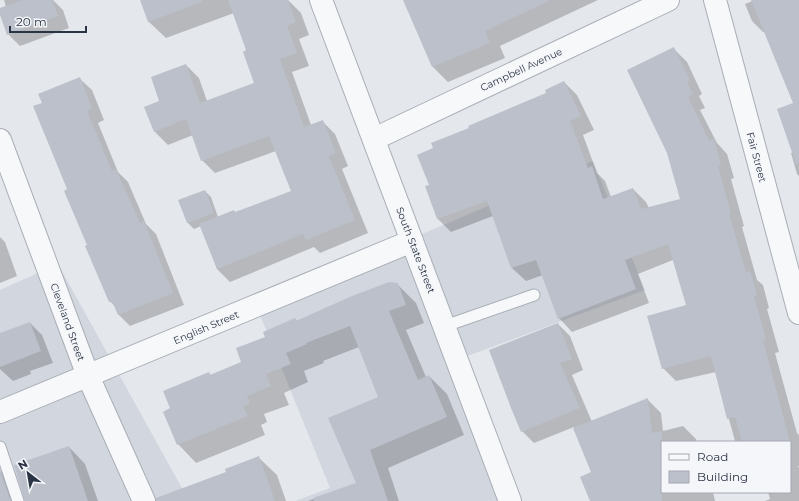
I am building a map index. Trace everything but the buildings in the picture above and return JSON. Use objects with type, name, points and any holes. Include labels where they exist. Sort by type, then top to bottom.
[{"type":"street","name":"South State Street","points":[[321,0],[510,501]]},
{"type":"street","name":"Campbell Avenue","points":[[374,139],[668,0]]},
{"type":"street","name":"Fair Street","points":[[715,0],[799,313]]},
{"type":"street","name":"Cleveland Street","points":[[0,140],[88,376],[144,501]]},
{"type":"street","name":"English Street","points":[[0,412],[412,241]]},
{"type":"lane","points":[[445,326],[534,295]]},
{"type":"lane","points":[[0,447],[18,501]]},
{"type":"shaded area","points":[[593,161],[645,290],[462,358],[518,501],[295,501],[330,488],[256,305]]},
{"type":"shaded area","points":[[58,264],[189,501],[0,501],[0,290]]}]
